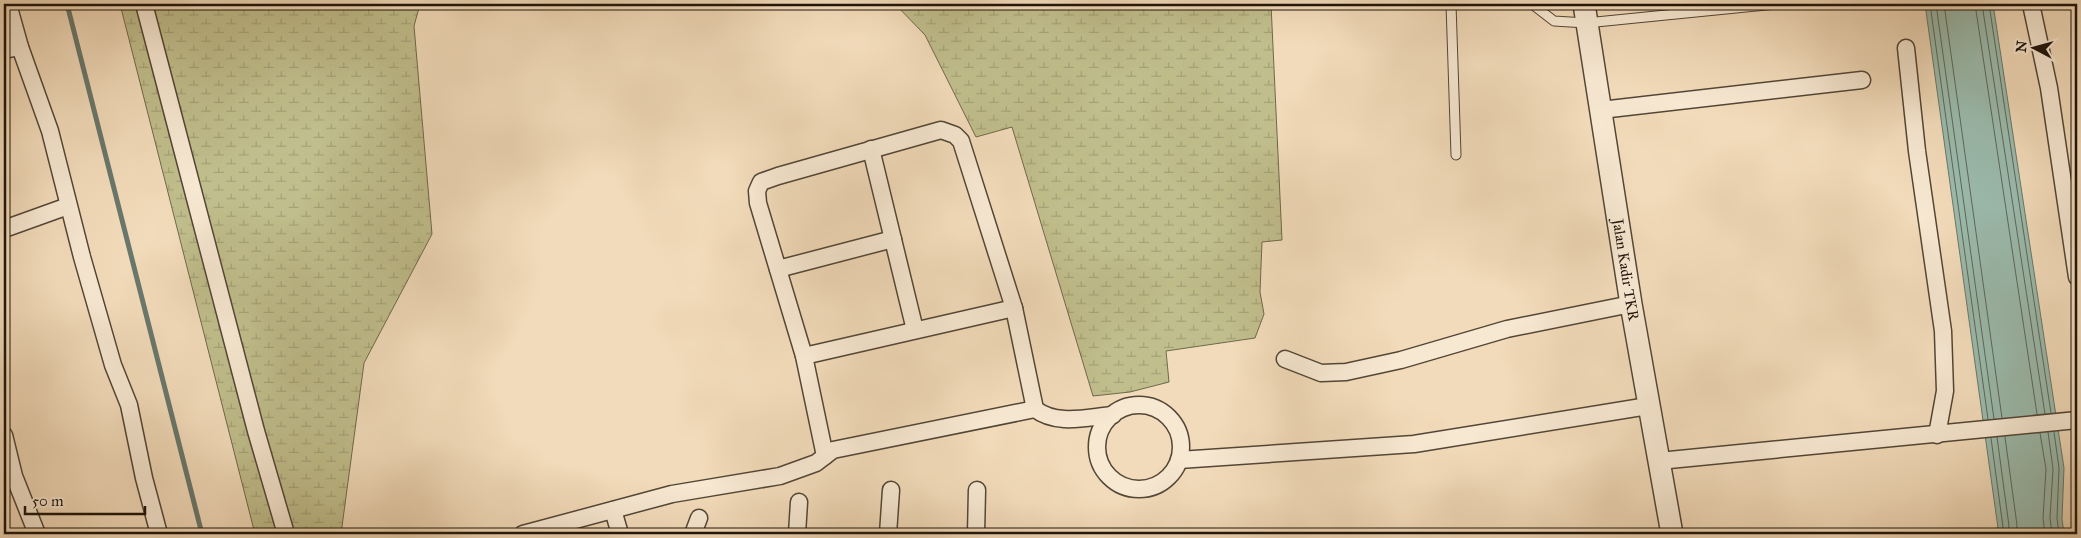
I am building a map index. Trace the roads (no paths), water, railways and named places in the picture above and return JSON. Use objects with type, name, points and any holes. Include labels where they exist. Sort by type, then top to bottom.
[{"type":"street","points":[[8,4],[12,48],[50,131],[66,200],[113,365],[129,405],[144,478],[159,534]]},
{"type":"street","points":[[144,4],[256,431],[286,534]]},
{"type":"street","points":[[2032,4],[2049,88],[2077,277]]},
{"type":"street","name":"Jalan Kadir TKR","points":[[1585,13],[1630,304],[1672,534]]},
{"type":"street","points":[[1906,48],[1917,151],[1943,331],[1945,391],[1937,434]]},
{"type":"street","points":[[1601,110],[1862,80]]},
{"type":"street","points":[[825,456],[804,356],[758,203],[757,191],[761,182],[940,130],[955,135],[961,141],[1014,308],[1035,409],[1044,416],[1055,418],[1073,419],[1113,415]]},
{"type":"street","points":[[871,149],[915,330]]},
{"type":"street","points":[[4,229],[66,200]]},
{"type":"street","points":[[778,269],[893,239]]},
{"type":"street","points":[[1285,359],[1321,373],[1346,372],[1401,360],[1507,328],[1630,304]]},
{"type":"street","points":[[804,356],[1014,308]]},
{"type":"street","points":[[1134,405],[1146,406],[1162,412],[1175,425],[1180,436],[1179,460],[1174,470],[1156,486],[1144,489],[1121,485],[1111,478],[1102,464],[1098,446],[1100,434],[1105,423],[1123,408],[1134,405]]},
{"type":"street","points":[[1179,460],[1414,444],[1648,406]]},
{"type":"street","points":[[524,534],[672,494],[780,476],[816,463],[833,450],[1035,409]]},
{"type":"street","points":[[1659,461],[2077,420]]},
{"type":"street","points":[[4,435],[9,478],[37,534]]},
{"type":"street","points":[[888,534],[891,490]]},
{"type":"street","points":[[976,534],[977,490]]},
{"type":"street","points":[[797,534],[799,502]]},
{"type":"street","points":[[613,510],[620,534]]},
{"type":"street","points":[[694,534],[699,518]]},
{"type":"lane","points":[[1451,4],[1456,155]]},
{"type":"lane","points":[[1532,4],[1554,21],[1585,13],[1776,4]]},
{"type":"water","points":[[1925,4],[1993,4],[2064,468],[2062,519],[2064,534],[1958,534],[1998,528]]},
{"type":"waterway","points":[[67,4],[202,534]]}]
